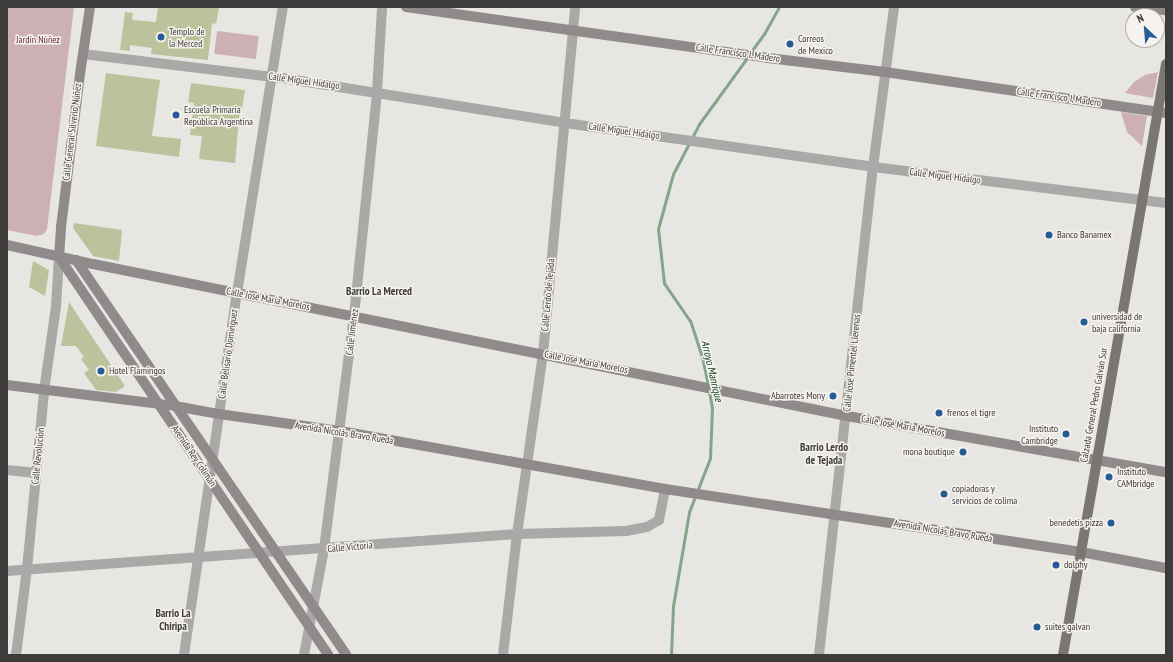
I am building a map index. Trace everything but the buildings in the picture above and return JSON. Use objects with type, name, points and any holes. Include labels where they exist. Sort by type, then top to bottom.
[{"type":"main road","name":"Calzada General Pedro Galván Sur","points":[[1063,655],[1142,200],[1162,112],[1166,64]]},
{"type":"street","name":"Calle General Silverio Núñez","points":[[59,257],[61,226],[82,54],[90,7]]},
{"type":"street","name":"Calle Belisario Domínguez","points":[[184,655],[237,292],[273,76],[282,7]]},
{"type":"street","name":"Calle Jiménez","points":[[304,655],[324,549],[354,316],[377,92],[382,7]]},
{"type":"street","name":"Calle Francisco I. Madero","points":[[406,7],[768,58],[885,72],[1162,112]]},
{"type":"street","name":"Calle Lerdo de Tejada","points":[[503,655],[517,534],[543,354],[575,7]]},
{"type":"street","name":"Calle José Pimentel Llerenas","points":[[819,655],[834,515],[847,416],[873,167],[894,7]]},
{"type":"street","points":[[1135,7],[1166,10]]},
{"type":"street","name":"Calle Miguel Hidalgo","points":[[82,54],[273,76],[565,123],[873,167],[1166,203]]},
{"type":"street","name":"Calle José María Morelos","points":[[7,245],[59,257],[696,384],[847,416],[1166,472]]},
{"type":"street","name":"Calle Revolución","points":[[16,655],[27,569],[44,391],[56,307],[59,257]]},
{"type":"street","name":"Avenida Rey Colimán","points":[[59,257],[328,655]]},
{"type":"street","name":"Avenida Rey Colimán","points":[[76,260],[346,655]]},
{"type":"street","name":"Avenida Nicolás Bravo Rueda","points":[[7,385],[44,391],[175,406],[219,414],[340,431],[680,491],[1081,552],[1166,568]]},
{"type":"street","points":[[7,470],[36,473]]},
{"type":"street","name":"Calle Victoria","points":[[7,571],[517,534],[626,531],[647,527],[659,520],[665,488]]},
{"type":"green space","name":"Jardín Núñez","points":[[7,7],[74,7],[47,229],[44,234],[37,236],[7,230]]},
{"type":"green space","points":[[217,31],[259,36],[256,59],[214,54]]},
{"type":"green space","points":[[1158,72],[1153,98],[1125,93],[1134,82],[1145,75]]},
{"type":"green space","points":[[1121,112],[1147,116],[1142,146],[1127,132]]},
{"type":"waterway","name":"Arroyo Manrique","points":[[750,53],[764,34],[779,7]]},
{"type":"waterway","name":"Arroyo Manrique","points":[[708,385],[702,357],[690,321],[664,283],[658,229],[673,174],[699,124],[747,58]]},
{"type":"waterway","name":"Arroyo Manrique","points":[[671,655],[673,606],[689,512],[710,458],[712,408],[709,391]]},
{"type":"place","name":"Templo de la Merced","points":[[161,37]]},
{"type":"place","name":"Correos de Mexico","points":[[790,44]]},
{"type":"place","name":"Escuela Primaria República Argentina","points":[[176,115]]},
{"type":"place","name":"Banco Banamex","points":[[1049,235]]},
{"type":"place","name":"universidad de baja california","points":[[1084,322]]},
{"type":"place","name":"Hotel Flamingos","points":[[101,371]]},
{"type":"place","name":"Abarrotes Mony","points":[[833,396]]},
{"type":"place","name":"frenos el tigre","points":[[939,413]]},
{"type":"place","name":"Instituto Cambridge","points":[[1066,434]]},
{"type":"place","name":"mona boutique","points":[[963,452]]},
{"type":"place","name":"Instituto CAMbridge","points":[[1109,477]]},
{"type":"place","name":"copiadoras y servicios de colima","points":[[944,494]]},
{"type":"place","name":"benedetis pizza","points":[[1111,523]]},
{"type":"place","name":"dolphy","points":[[1056,565]]},
{"type":"place","name":"suites galvan","points":[[1037,627]]},
{"type":"district","name":"Barrio La Merced","points":[[379,291]]},
{"type":"district","name":"Barrio Lerdo de Tejada","points":[[824,454]]},
{"type":"district","name":"Barrio La Chiripa","points":[[173,620]]}]
